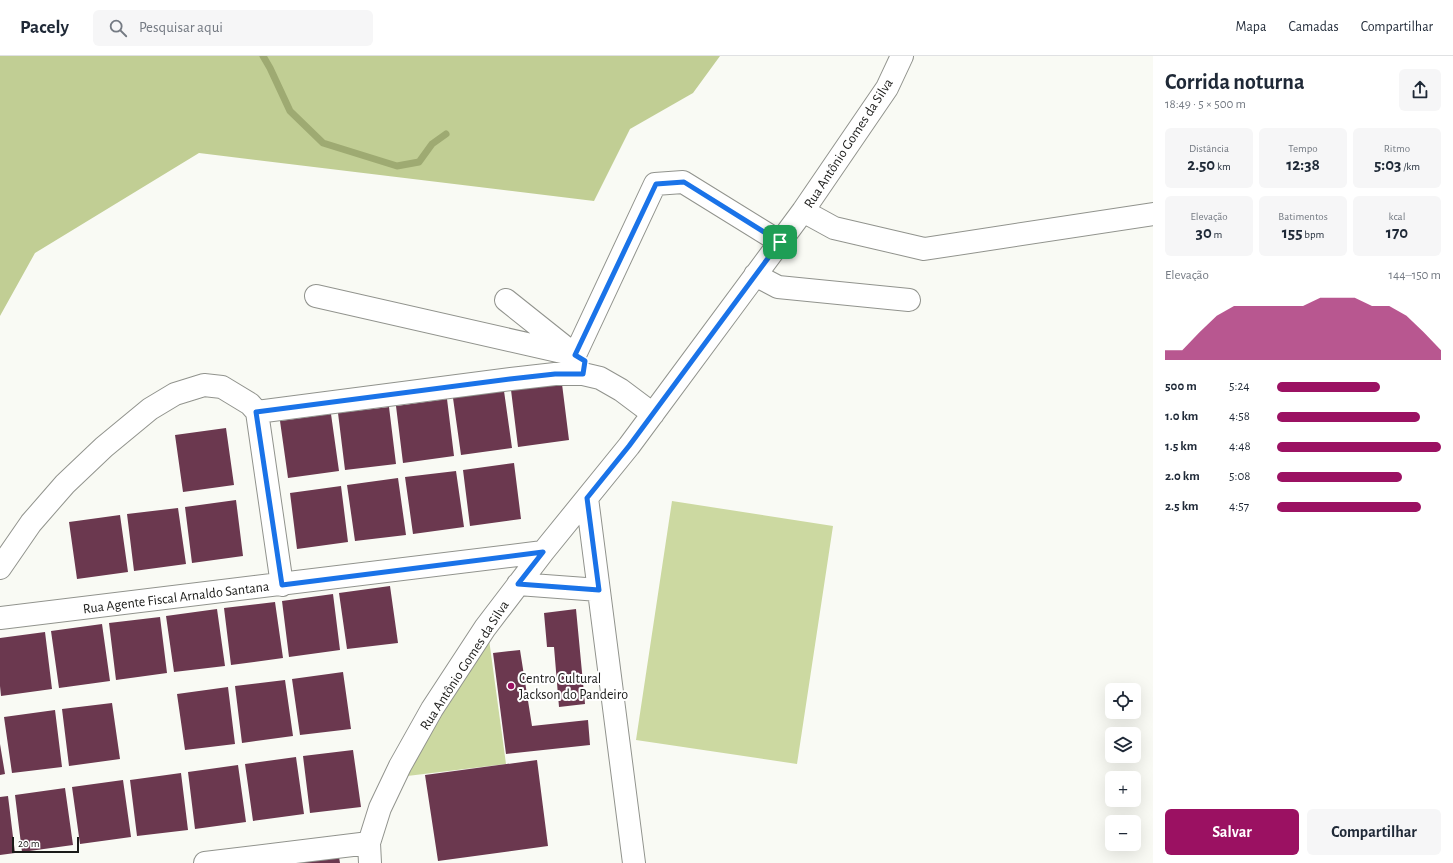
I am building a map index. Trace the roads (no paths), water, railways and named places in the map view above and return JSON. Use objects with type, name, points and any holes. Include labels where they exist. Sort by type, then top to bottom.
[{"type":"street","name":"Rua Antônio Gomes da Silva","points":[[370,853],[384,801],[400,766],[432,709],[485,628],[543,552],[653,414],[803,211],[887,88],[902,56]]},
{"type":"street","points":[[256,412],[555,374],[579,364],[656,184],[684,182],[780,242]]},
{"type":"street","points":[[803,211],[834,228],[924,249],[1153,214]]},
{"type":"street","points":[[755,275],[778,287],[909,300]]},
{"type":"street","points":[[316,296],[579,364]]},
{"type":"street","points":[[506,300],[579,364],[621,390],[653,414]]},
{"type":"street","points":[[0,568],[31,523],[65,484],[104,447],[150,409],[175,394],[204,385],[222,388],[250,404],[256,412],[282,585]]},
{"type":"street","points":[[587,498],[634,863]]},
{"type":"street","name":"Rua Agente Fiscal Arnaldo Santana","points":[[0,618],[282,585],[543,552]]},
{"type":"street","points":[[518,584],[599,590]]},
{"type":"street","points":[[205,863],[370,853]]},
{"type":"waterway","points":[[263,56],[290,111],[323,143],[397,166],[419,162],[432,144],[446,134]]},
{"type":"place","name":"Centro Cultural Jackson do Pandeiro","points":[[511,686]]}]
